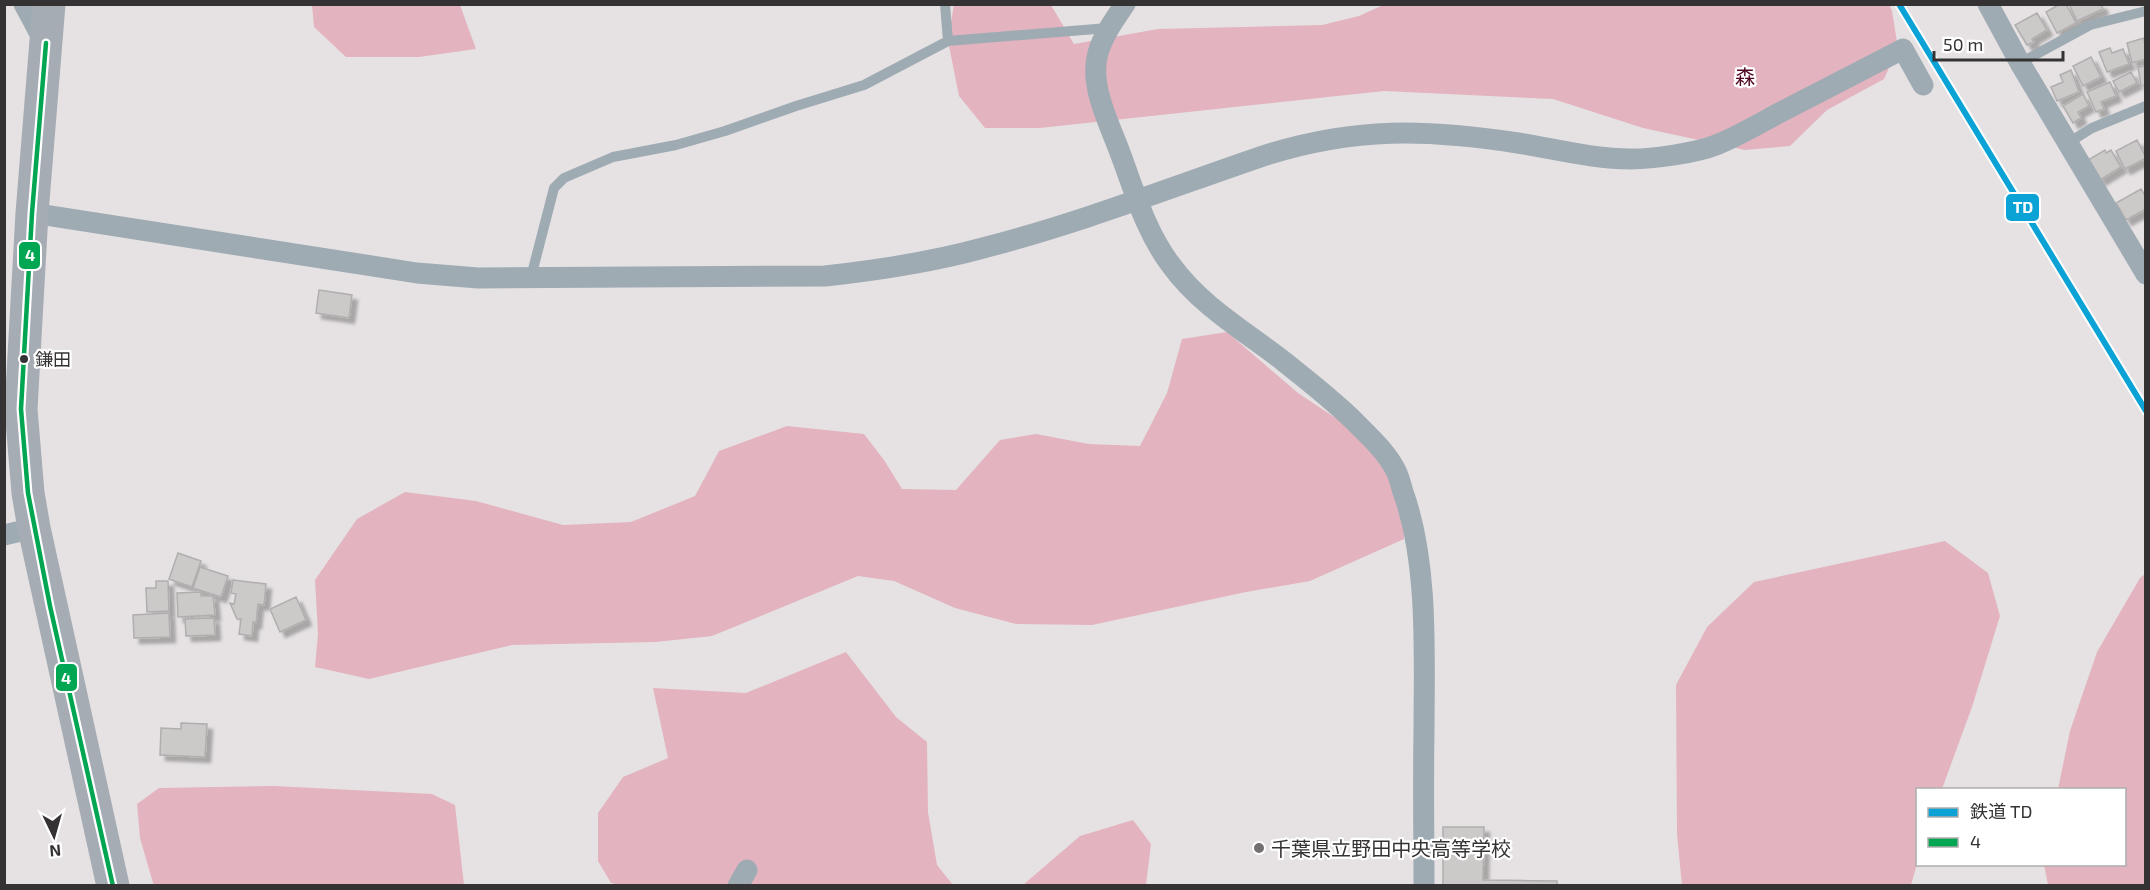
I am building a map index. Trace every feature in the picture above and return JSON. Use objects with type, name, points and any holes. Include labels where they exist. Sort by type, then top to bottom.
[{"type":"main road","points":[[49,4],[32,213],[21,409],[28,493],[19,531],[113,885]]},
{"type":"street","points":[[24,4],[46,43]]},
{"type":"street","points":[[1125,4],[1109,28],[1098,51],[1096,82],[1152,236],[1171,266],[1202,299],[1230,324],[1281,360],[1347,414],[1378,445],[1395,469],[1409,509],[1417,544],[1421,581],[1424,665],[1424,885]]},
{"type":"street","points":[[1988,4],[2020,63],[2145,274]]},
{"type":"street","points":[[32,213],[417,273],[478,278],[825,276],[871,271],[982,249],[1138,201],[1182,183],[1301,144],[1341,136],[1386,132],[1479,137],[1591,156],[1632,159],[1715,146],[1903,49],[1923,85]]},
{"type":"lane","points":[[945,4],[948,41]]},
{"type":"lane","points":[[2020,63],[2090,25],[2145,11]]},
{"type":"lane","points":[[531,277],[554,188],[564,178],[613,157],[676,145],[725,131],[864,85],[948,41],[1109,28]]},
{"type":"lane","points":[[2068,143],[2092,128],[2145,106]]},
{"type":"green space","name":"森","points":[[954,4],[1051,5],[1074,44],[1158,29],[1322,25],[1359,16],[1383,5],[1889,4],[1898,48],[1884,79],[1827,110],[1790,146],[1745,150],[1643,128],[1553,99],[1384,91],[1040,128],[985,128],[959,96],[948,41]]},
{"type":"green space","points":[[312,5],[460,5],[476,49],[419,57],[346,57],[314,27]]},
{"type":"green space","points":[[1227,332],[1298,393],[1387,452],[1402,474],[1404,539],[1310,581],[1246,592],[1092,625],[1016,624],[955,608],[894,581],[858,576],[712,636],[656,642],[512,645],[369,679],[315,667],[318,634],[315,580],[357,519],[405,492],[476,501],[563,525],[631,522],[695,496],[719,451],[787,426],[864,434],[902,489],[956,490],[1000,440],[1036,434],[1089,444],[1140,446],[1167,393],[1182,339]]},
{"type":"green space","points":[[1945,541],[1988,573],[2000,616],[1972,707],[1942,788],[1916,788],[1916,866],[1911,885],[1682,885],[1677,835],[1676,685],[1707,627],[1754,582]]},
{"type":"green space","points":[[2145,574],[2145,885],[2048,885],[2044,866],[2126,866],[2126,788],[2058,788],[2070,731],[2097,652],[2140,578]]},
{"type":"green space","points":[[846,652],[896,717],[927,742],[928,812],[937,865],[953,885],[625,886],[611,883],[598,861],[598,813],[623,777],[668,758],[653,688],[746,693]]},
{"type":"green space","points":[[274,786],[432,794],[455,805],[464,885],[157,886],[153,883],[140,838],[137,804],[159,788]]},
{"type":"green space","points":[[1133,820],[1151,844],[1146,885],[1023,885],[1080,836]]},
{"type":"building","points":[[2060,4],[2066,4],[2076,23],[2057,33],[2046,12]]},
{"type":"building","points":[[2069,4],[2101,4],[2103,9],[2077,21]]},
{"type":"building","points":[[2037,13],[2047,30],[2027,45],[2015,25]]},
{"type":"building","points":[[2144,38],[2146,59],[2132,63],[2127,43]]},
{"type":"building","points":[[2110,48],[2112,53],[2123,49],[2129,64],[2107,72],[2099,52]]},
{"type":"building","points":[[2091,57],[2101,77],[2083,86],[2073,66]]},
{"type":"building","points":[[2146,66],[2146,85],[2141,86],[2138,67]]},
{"type":"building","points":[[2071,70],[2079,92],[2057,101],[2051,87],[2063,82],[2060,75]]},
{"type":"building","points":[[2131,72],[2137,83],[2119,92],[2113,81]]},
{"type":"building","points":[[2110,82],[2116,96],[2101,102],[2104,109],[2096,112],[2087,92]]},
{"type":"building","points":[[2083,94],[2089,106],[2078,112],[2081,118],[2073,123],[2063,106]]},
{"type":"building","points":[[2137,140],[2146,158],[2125,169],[2116,151]]},
{"type":"building","points":[[2105,150],[2106,153],[2111,150],[2121,167],[2100,180],[2088,160]]},
{"type":"building","points":[[2141,189],[2146,197],[2146,209],[2126,220],[2116,203]]},
{"type":"building","points":[[319,290],[352,295],[349,318],[316,313]]},
{"type":"building","points":[[178,553],[201,561],[192,587],[169,579]]},
{"type":"building","points":[[200,567],[228,576],[221,597],[193,588]]},
{"type":"building","points":[[233,580],[266,584],[264,605],[258,604],[252,636],[239,634],[241,619],[237,619],[230,603],[234,604],[236,594],[231,593]]},
{"type":"building","points":[[156,581],[168,581],[169,611],[147,612],[146,588],[156,588]]},
{"type":"building","points":[[201,592],[201,596],[213,596],[215,615],[178,617],[177,593]]},
{"type":"building","points":[[296,597],[306,620],[280,632],[270,609]]},
{"type":"building","points":[[169,613],[170,637],[134,638],[133,615]]},
{"type":"building","points":[[214,618],[215,635],[186,636],[185,619]]},
{"type":"building","points":[[181,723],[207,724],[205,757],[160,755],[161,728],[181,729]]},
{"type":"building","points":[[1443,827],[1484,827],[1483,880],[1557,881],[1557,886],[1443,886]]},
{"type":"rail line","name":"TD","points":[[1899,4],[2146,411]]},
{"type":"transit line","name":"4","points":[[46,43],[32,213],[21,409],[28,493],[50,606],[113,886]]},
{"type":"place","name":"鎌田","points":[[24,359]]},
{"type":"place","name":"千葉県立野田中央高等学校","points":[[1259,848]]}]
